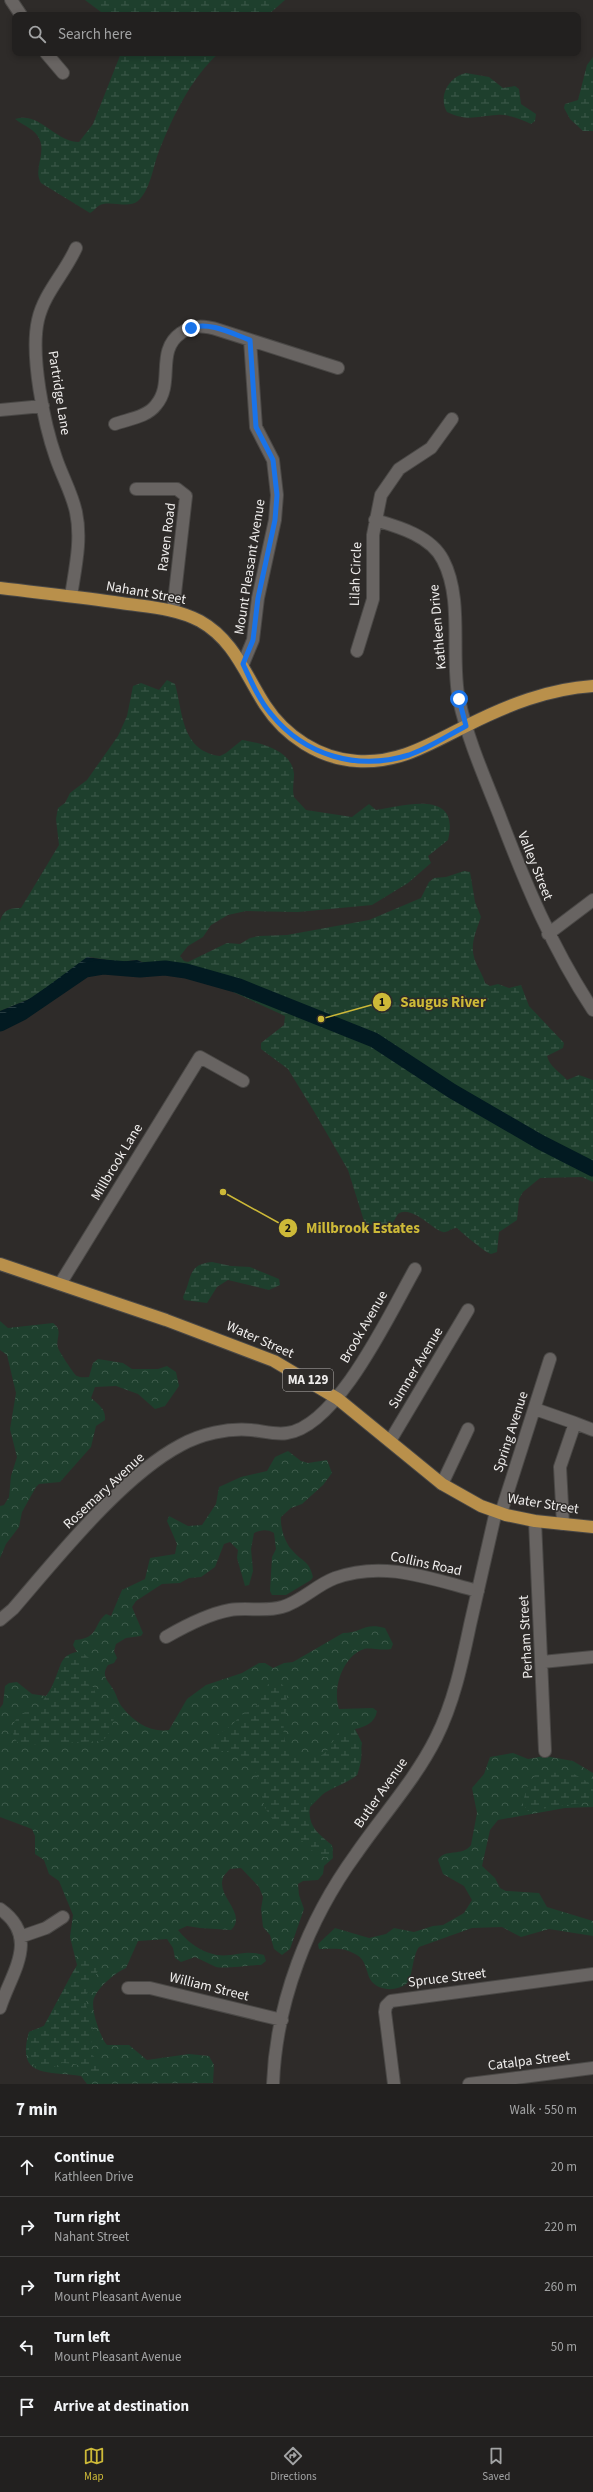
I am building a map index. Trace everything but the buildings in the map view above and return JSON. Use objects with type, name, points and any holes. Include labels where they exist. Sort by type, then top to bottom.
[{"type":"main road","name":"Nahant Street","points":[[0,588],[72,596],[173,611],[191,616],[211,628],[231,647],[243,664],[265,706],[278,723],[309,747],[335,757],[363,761],[396,758],[421,750],[466,726],[536,696],[593,686]]},
{"type":"main road","name":"Water Street","points":[[0,1264],[244,1348],[285,1366],[338,1398],[442,1484],[467,1499],[499,1512],[534,1521],[593,1527]]},
{"type":"street","points":[[11,0],[19,12]]},
{"type":"street","points":[[49,56],[63,73]]},
{"type":"street","name":"Partridge Lane","points":[[72,596],[78,541],[77,520],[73,501],[53,449],[43,406],[36,345],[38,319],[45,300],[70,262],[76,248]]},
{"type":"street","points":[[115,424],[142,415],[158,403],[164,389],[166,354],[172,341],[182,332],[194,327],[205,326],[338,368]]},
{"type":"street","name":"Mount Pleasant Avenue","points":[[243,664],[253,640],[258,598],[274,527],[277,495],[273,460],[256,427],[250,340]]},
{"type":"street","points":[[0,410],[43,406]]},
{"type":"street","name":"Lilah Circle","points":[[357,651],[373,599],[372,548],[374,520],[381,495],[392,477],[407,463],[431,448],[452,420]]},
{"type":"street","name":"Raven Road","points":[[136,489],[177,488],[186,495],[173,611]]},
{"type":"street","name":"Kathleen Drive","points":[[374,520],[416,535],[434,548],[443,560],[452,597],[458,689],[466,726]]},
{"type":"street","name":"Valley Street","points":[[466,726],[478,765],[530,895],[548,934],[593,1010]]},
{"type":"street","points":[[548,934],[593,900]]},
{"type":"street","name":"Millbrook Lane","points":[[60,1284],[200,1057],[243,1081]]},
{"type":"street","name":"Brook Avenue","points":[[338,1398],[415,1268]]},
{"type":"street","name":"Sumner Avenue","points":[[390,1441],[468,1310]]},
{"type":"street","name":"Spring Avenue","points":[[499,1512],[535,1409],[550,1359]]},
{"type":"street","name":"Rosemary Avenue","points":[[0,1620],[13,1609],[101,1511],[128,1485],[170,1451],[193,1440],[218,1432],[240,1430],[277,1434],[294,1432],[308,1425],[338,1398]]},
{"type":"street","points":[[535,1409],[575,1422],[593,1430]]},
{"type":"street","points":[[563,1524],[560,1467],[575,1422]]},
{"type":"street","points":[[442,1484],[468,1429]]},
{"type":"street","name":"Butler Avenue","points":[[273,2084],[282,2020],[302,1955],[323,1904],[426,1755],[444,1722],[456,1688],[478,1591],[499,1512]]},
{"type":"street","name":"Perham Street","points":[[534,1521],[542,1662],[545,1751]]},
{"type":"street","name":"Collins Road","points":[[166,1637],[196,1622],[229,1610],[282,1607],[334,1578],[359,1572],[381,1570],[407,1572],[478,1591]]},
{"type":"street","points":[[542,1662],[593,1657]]},
{"type":"street","points":[[0,1909],[11,1919],[20,1937],[18,1966],[7,1988],[0,2008]]},
{"type":"street","points":[[20,1937],[46,1928],[63,1917]]},
{"type":"street","name":"Spruce Street","points":[[394,2084],[385,2012],[386,2006],[391,2001],[593,1974]]},
{"type":"street","name":"William Street","points":[[128,1988],[150,1988],[282,2020]]},
{"type":"street","name":"Catalpa Street","points":[[469,2084],[593,2068]]},
{"type":"green space","points":[[85,0],[285,0],[271,12],[101,12]]},
{"type":"green space","points":[[120,56],[216,56],[191,86],[170,124],[159,151],[149,184],[138,201],[129,204],[109,203],[100,205],[90,213],[41,183],[38,171],[41,153],[40,141],[32,130],[15,119],[32,119],[70,141],[79,142],[93,124]]},
{"type":"green space","points":[[593,57],[593,131],[583,131],[570,119],[564,108],[565,104],[578,100],[587,65]]},
{"type":"green space","points":[[466,73],[489,77],[503,88],[515,86],[519,89],[521,104],[536,114],[535,121],[531,124],[506,115],[467,118],[447,112],[444,106],[444,94],[446,88],[454,79]]},
{"type":"green space","points":[[167,680],[175,684],[182,718],[186,729],[198,747],[207,753],[220,756],[242,740],[258,743],[282,753],[292,766],[294,774],[294,797],[306,810],[352,817],[369,804],[376,810],[414,804],[427,804],[438,807],[446,813],[450,824],[448,840],[428,856],[431,863],[408,883],[372,905],[298,912],[246,911],[228,915],[211,925],[203,937],[188,946],[180,956],[184,961],[188,962],[227,943],[240,944],[250,938],[259,936],[287,935],[369,920],[421,898],[429,882],[434,878],[446,877],[464,871],[470,872],[475,902],[481,917],[474,936],[473,952],[485,983],[490,986],[498,984],[509,988],[521,985],[529,1006],[564,1043],[563,1048],[547,1056],[550,1063],[567,1080],[579,1075],[593,1080],[593,1182],[582,1177],[540,1178],[523,1192],[519,1199],[517,1220],[499,1232],[497,1252],[491,1254],[488,1253],[457,1228],[447,1232],[442,1232],[420,1217],[408,1212],[398,1214],[390,1227],[385,1230],[375,1225],[368,1225],[364,1221],[348,1170],[315,1113],[288,1069],[261,1049],[261,1043],[284,1025],[285,1016],[175,965],[153,966],[137,960],[119,962],[90,957],[32,998],[0,1011],[1,918],[7,910],[21,908],[59,845],[56,819],[58,808],[65,803],[70,793],[87,780],[118,736],[127,716],[133,686],[141,683],[159,690]]},
{"type":"green space","points":[[212,1262],[231,1266],[250,1267],[279,1279],[280,1285],[269,1290],[228,1280],[217,1287],[207,1303],[184,1300],[183,1297],[194,1269],[204,1263]]},
{"type":"green space","points":[[0,1321],[8,1328],[53,1323],[59,1332],[57,1344],[58,1348],[70,1368],[78,1377],[89,1377],[93,1363],[98,1359],[123,1363],[132,1369],[158,1369],[167,1366],[176,1372],[179,1386],[165,1406],[155,1409],[138,1394],[116,1386],[95,1387],[91,1398],[103,1410],[105,1420],[96,1426],[91,1447],[60,1482],[39,1484],[36,1487],[22,1512],[19,1527],[6,1544],[0,1558],[0,1506],[4,1505],[9,1497],[11,1476],[17,1457],[10,1429],[16,1393],[7,1355],[0,1350]]},
{"type":"green space","points":[[288,1451],[301,1461],[308,1463],[327,1460],[332,1473],[323,1485],[302,1504],[291,1508],[281,1517],[281,1525],[285,1539],[289,1547],[309,1567],[313,1577],[311,1580],[286,1595],[272,1595],[270,1591],[272,1557],[276,1549],[274,1533],[264,1530],[254,1533],[251,1549],[253,1571],[249,1585],[245,1586],[237,1558],[238,1550],[230,1542],[224,1544],[215,1567],[201,1577],[189,1578],[180,1583],[162,1584],[136,1601],[132,1607],[143,1633],[141,1636],[126,1638],[116,1644],[114,1651],[117,1658],[114,1663],[108,1665],[105,1675],[121,1706],[132,1718],[149,1728],[156,1730],[169,1730],[187,1699],[206,1685],[242,1673],[259,1663],[265,1663],[273,1668],[284,1663],[293,1662],[343,1633],[349,1633],[372,1626],[385,1628],[393,1644],[391,1649],[366,1649],[357,1653],[350,1658],[338,1683],[337,1701],[339,1709],[373,1708],[377,1711],[374,1719],[369,1724],[355,1729],[362,1743],[357,1775],[325,1792],[310,1807],[310,1819],[312,1824],[318,1834],[332,1845],[333,1858],[324,1866],[323,1874],[318,1880],[303,1881],[298,1884],[299,1895],[304,1909],[290,1949],[282,1955],[274,1949],[270,1935],[263,1927],[261,1909],[263,1897],[259,1887],[241,1868],[230,1869],[224,1877],[222,1885],[236,1918],[235,1924],[231,1930],[187,1926],[178,1930],[188,1941],[207,1952],[222,1955],[254,1953],[264,1955],[266,1961],[261,1965],[225,1968],[216,1967],[195,1957],[181,1962],[175,1958],[173,1948],[167,1939],[138,1941],[126,1968],[108,1980],[96,1993],[93,2008],[99,2029],[107,2045],[129,2045],[147,2060],[189,2054],[209,2056],[214,2065],[213,2083],[87,2084],[81,2076],[38,2070],[31,2065],[27,2058],[26,2047],[29,2032],[44,2026],[77,1965],[70,1937],[73,1915],[59,1881],[49,1874],[44,1860],[35,1854],[35,1836],[32,1829],[0,1817],[0,1708],[3,1704],[5,1686],[9,1683],[17,1682],[32,1694],[46,1696],[62,1663],[70,1654],[77,1652],[73,1645],[75,1640],[83,1639],[92,1634],[106,1614],[111,1616],[122,1590],[145,1579],[150,1558],[175,1554],[177,1544],[167,1521],[169,1516],[188,1526],[202,1525],[216,1504],[219,1487],[241,1477],[267,1471],[275,1457]]},
{"type":"green space","points":[[77,1652],[83,1653],[89,1658],[91,1671],[88,1684],[93,1687],[97,1697],[114,1710],[112,1726],[108,1734],[103,1741],[21,1745],[16,1740],[13,1733],[13,1725],[15,1721],[20,1715],[33,1710],[40,1704],[54,1683],[65,1657]]},
{"type":"green space","points":[[270,1681],[281,1683],[286,1689],[287,1698],[284,1731],[288,1747],[294,1756],[310,1758],[320,1756],[327,1751],[339,1732],[345,1729],[354,1729],[360,1740],[362,1751],[357,1775],[322,1794],[314,1800],[309,1808],[309,1816],[313,1827],[333,1848],[332,1855],[326,1857],[318,1856],[301,1840],[281,1832],[265,1808],[256,1773],[250,1761],[233,1751],[209,1751],[208,1745],[217,1735],[232,1725],[241,1715],[255,1708]]},
{"type":"green space","points":[[513,1753],[528,1759],[545,1756],[573,1761],[593,1773],[593,1807],[565,1808],[498,1820],[490,1830],[482,1866],[495,1878],[500,1888],[506,1891],[539,1893],[547,1907],[593,1921],[593,1936],[549,1929],[521,1937],[502,1927],[472,1928],[419,1947],[408,1981],[402,1987],[392,1989],[382,1988],[373,1983],[360,1957],[352,1952],[335,1949],[319,1949],[318,1944],[335,1928],[369,1938],[386,1934],[394,1928],[414,1932],[433,1926],[443,1925],[464,1913],[472,1900],[464,1886],[443,1874],[438,1860],[445,1854],[463,1851],[468,1849],[471,1845],[477,1813],[472,1788],[484,1774],[490,1757]]},
{"type":"green space","points":[[544,1772],[574,1774],[593,1785],[593,1801],[528,1811],[523,1804],[529,1784],[535,1776]]},
{"type":"green space","points":[[86,1957],[101,1964],[87,1994],[86,2006],[92,2017],[93,2029],[90,2051],[98,2060],[100,2065],[98,2075],[92,2078],[80,2066],[75,2064],[62,2063],[52,2068],[36,2069],[26,2051],[29,2032],[44,2026],[74,1970]]},
{"type":"water","points":[[87,957],[119,962],[137,960],[148,965],[117,966],[94,961],[71,972],[17,1012],[0,1021],[0,1011],[32,998]]},
{"type":"waterway","points":[[0,1024],[22,1013],[85,970],[103,967],[140,970],[165,968],[186,971],[239,986],[374,1040],[452,1091],[540,1142],[593,1169]]},
{"type":"place","name":"Saugus River","points":[[321,1019]]},
{"type":"place","name":"Millbrook Estates","points":[[223,1192]]},
{"type":"route","points":[[191,328],[200,326],[211,328],[250,340],[256,427],[259,436],[273,460],[277,495],[275,520],[262,576],[253,640],[250,652],[243,664],[270,713],[288,732],[309,747],[322,753],[346,760],[369,761],[396,758],[421,750],[466,726],[459,699]]}]
